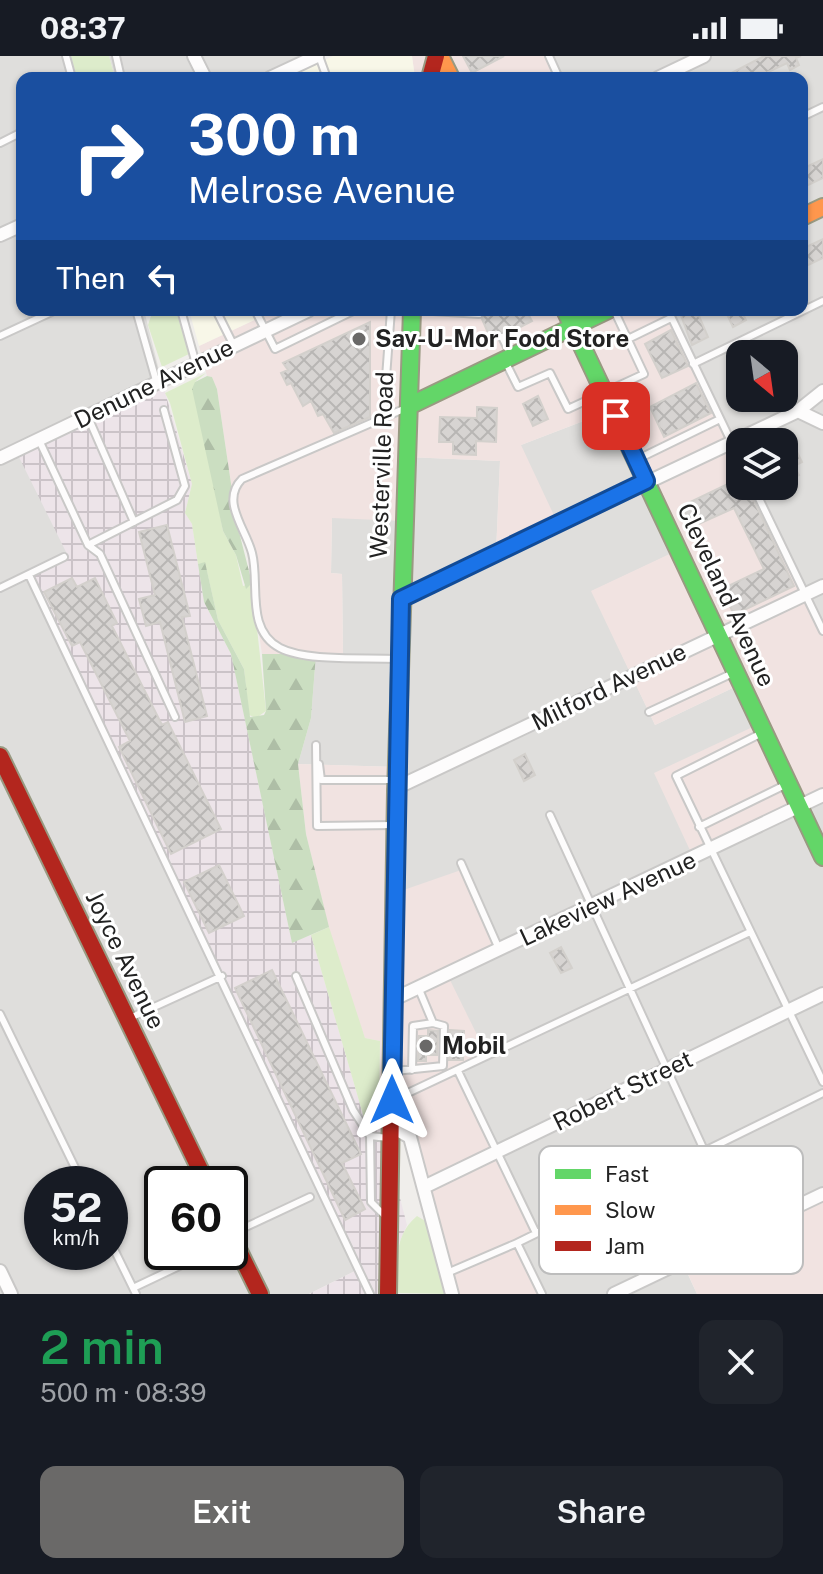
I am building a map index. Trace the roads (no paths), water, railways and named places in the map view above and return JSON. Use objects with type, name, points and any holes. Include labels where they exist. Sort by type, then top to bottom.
[{"type":"main road","name":"Westerville Road","points":[[388,1294],[399,659],[414,316]]},
{"type":"main road","name":"Cleveland Avenue","points":[[568,316],[823,857]]},
{"type":"main road","points":[[409,399],[508,358],[596,316]]},
{"type":"main road","name":"Joyce Avenue","points":[[0,756],[198,1166]]},
{"type":"main road","points":[[248,1270],[260,1294]]},
{"type":"street","points":[[283,72],[318,56]]},
{"type":"street","points":[[671,72],[704,56]]},
{"type":"street","name":"Denune Avenue","points":[[0,458],[297,316]]},
{"type":"street","points":[[823,391],[798,411],[823,423]]},
{"type":"street","points":[[760,428],[796,412]]},
{"type":"street","points":[[401,599],[726,443]]},
{"type":"street","name":"Milford Avenue","points":[[396,784],[823,586]]},
{"type":"street","name":"Lakeview Avenue","points":[[392,1000],[711,851],[823,795]]},
{"type":"street","name":"Robert Street","points":[[424,1187],[823,994]]},
{"type":"street","points":[[392,1133],[410,1137],[452,1294]]},
{"type":"street","points":[[803,1204],[823,1194]]},
{"type":"street","points":[[0,1271],[11,1294]]},
{"type":"street","points":[[614,1294],[656,1274]]},
{"type":"lane","points":[[0,336],[43,316]]},
{"type":"lane","points":[[138,316],[157,384]]},
{"type":"lane","points":[[183,316],[196,364]]},
{"type":"lane","points":[[219,316],[234,346]]},
{"type":"lane","points":[[258,316],[275,349],[343,316]]},
{"type":"lane","points":[[383,418],[391,316]]},
{"type":"lane","points":[[502,337],[518,387],[550,373],[568,409],[644,374],[617,316]]},
{"type":"lane","points":[[693,364],[792,316]]},
{"type":"lane","points":[[628,339],[671,318],[726,431]]},
{"type":"lane","points":[[390,347],[411,348]]},
{"type":"lane","points":[[387,392],[409,399]]},
{"type":"lane","points":[[399,659],[302,654],[279,648],[262,630],[253,586],[253,554],[236,516],[233,497],[235,486],[242,479],[383,418],[409,399]]},
{"type":"lane","points":[[88,545],[177,500],[185,486],[164,410]]},
{"type":"lane","points":[[88,417],[134,522]]},
{"type":"lane","points":[[636,460],[720,419]]},
{"type":"lane","points":[[39,440],[88,545],[100,554],[175,717]]},
{"type":"lane","points":[[760,500],[823,631]]},
{"type":"lane","points":[[0,588],[64,557]]},
{"type":"lane","points":[[29,575],[222,976],[370,1294]]},
{"type":"lane","points":[[649,712],[736,671]]},
{"type":"lane","points":[[764,732],[676,776],[823,1082]]},
{"type":"lane","points":[[395,825],[317,826],[316,745],[321,780],[396,784]]},
{"type":"lane","points":[[699,827],[789,783]]},
{"type":"lane","points":[[550,815],[702,1146]]},
{"type":"lane","points":[[461,863],[499,949]]},
{"type":"lane","points":[[392,1100],[750,932]]},
{"type":"lane","points":[[128,1019],[222,976]]},
{"type":"lane","points":[[296,976],[353,1110],[370,1136],[371,1202],[389,1219]]},
{"type":"lane","points":[[418,987],[429,1024],[425,1036]]},
{"type":"lane","points":[[0,1014],[74,1166]]},
{"type":"lane","points":[[412,1070],[413,1026]]},
{"type":"lane","points":[[392,1027],[444,1026],[443,1066],[392,1071]]},
{"type":"lane","points":[[424,1061],[424,1070]]},
{"type":"lane","points":[[458,1071],[536,1233]]},
{"type":"lane","points":[[712,1146],[823,1093]]},
{"type":"lane","points":[[370,1136],[392,1133]]},
{"type":"lane","points":[[248,1228],[310,1197]]},
{"type":"lane","points":[[447,1273],[539,1232]]},
{"type":"lane","points":[[517,1243],[542,1294]]},
{"type":"lane","points":[[124,1270],[134,1291],[174,1270]]},
{"type":"place","name":"Sav-U-Mor Food Store","points":[[359,339]]},
{"type":"place","name":"Mobil","points":[[426,1046]]}]
